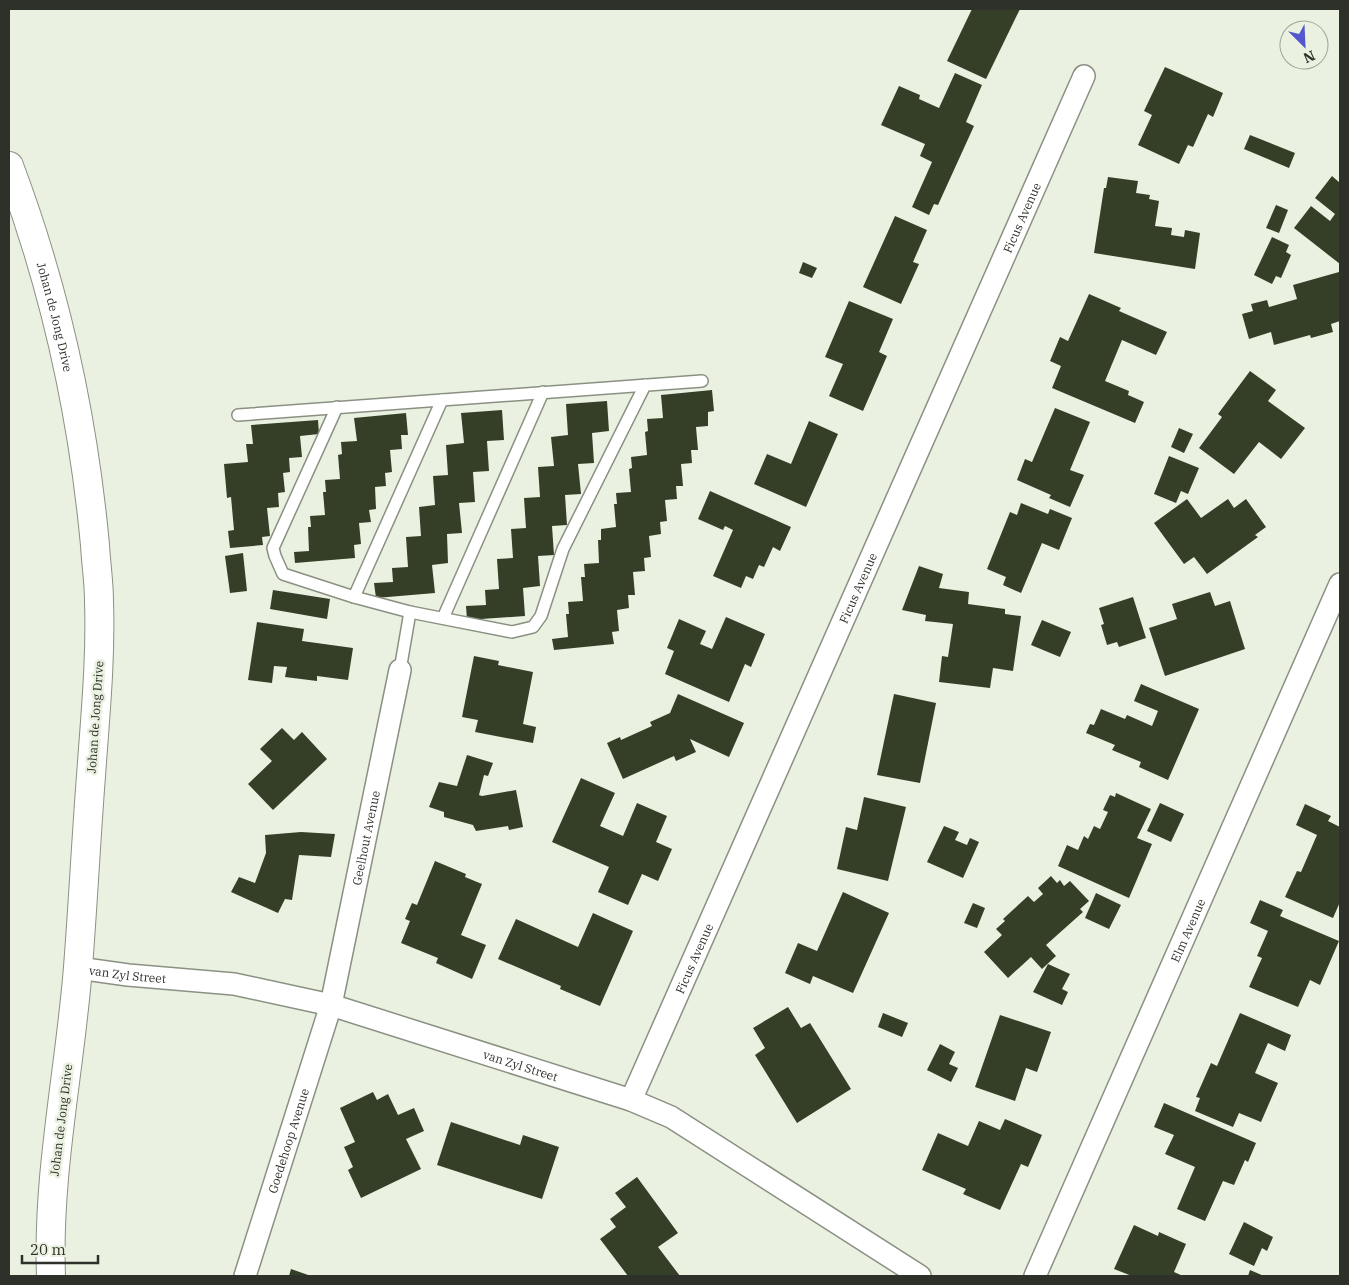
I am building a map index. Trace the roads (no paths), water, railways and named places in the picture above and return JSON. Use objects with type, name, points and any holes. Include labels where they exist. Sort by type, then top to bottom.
[{"type":"street","name":"Ficus Avenue","points":[[631,1100],[1084,76]]},
{"type":"street","name":"Johan de Jong Drive","points":[[9,166],[50,288],[84,448],[92,512],[99,600],[100,660],[78,968],[70,1050],[51,1198],[51,1276]]},
{"type":"street","name":"Elm Avenue","points":[[1035,1276],[1340,584]]},
{"type":"street","name":"Geelhout Avenue","points":[[332,1005],[400,670]]},
{"type":"street","name":"van Zyl Street","points":[[78,968],[128,975],[234,984],[332,1005],[631,1100],[671,1117],[920,1276]]},
{"type":"street","name":"Goedehoop Avenue","points":[[245,1276],[332,1005]]},
{"type":"lane","points":[[238,415],[702,381]]},
{"type":"lane","points":[[337,407],[273,548],[283,574],[354,597],[410,612],[512,632],[533,627],[538,622],[563,549],[646,385]]},
{"type":"lane","points":[[443,618],[543,392]]},
{"type":"lane","points":[[354,597],[442,400]]},
{"type":"lane","points":[[400,670],[410,612]]}]
